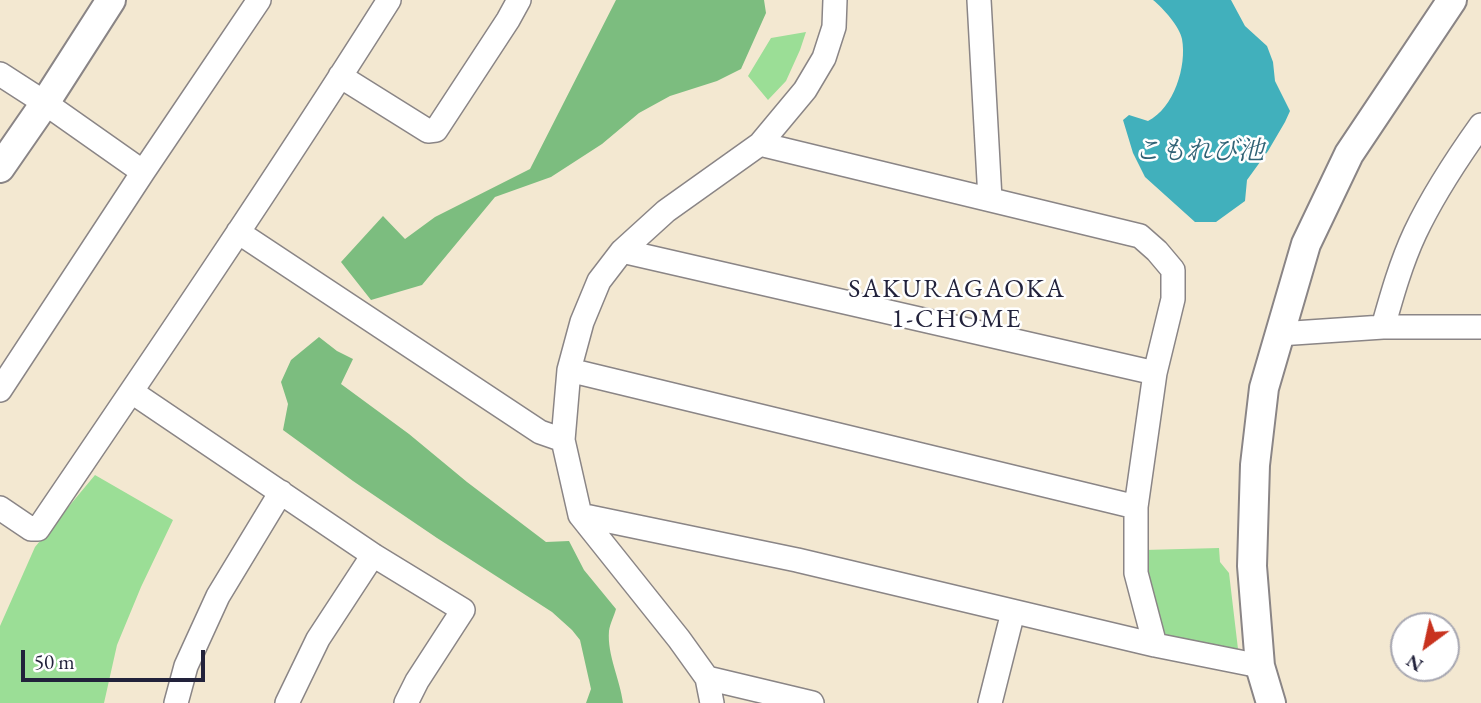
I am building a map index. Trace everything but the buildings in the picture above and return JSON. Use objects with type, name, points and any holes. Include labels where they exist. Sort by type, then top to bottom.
[{"type":"street","points":[[0,168],[111,0]]},
{"type":"street","points":[[0,390],[259,0]]},
{"type":"street","points":[[0,508],[31,529],[38,529],[238,232],[388,0]]},
{"type":"street","points":[[340,76],[428,131],[436,130],[519,0]]},
{"type":"street","points":[[712,703],[707,678],[580,515],[563,440],[569,370],[582,322],[599,281],[622,251],[666,211],[760,144],[805,90],[824,58],[834,27],[835,0]]},
{"type":"street","points":[[979,0],[990,199]]},
{"type":"street","points":[[1271,703],[1260,666],[1252,566],[1255,465],[1264,388],[1306,244],[1349,153],[1452,0]]},
{"type":"street","points":[[0,74],[143,172]]},
{"type":"street","points":[[1382,327],[1414,235],[1453,165],[1481,125]]},
{"type":"street","points":[[760,144],[1140,236],[1173,270],[1174,299],[1155,373],[1136,507],[1136,573],[1155,645]]},
{"type":"street","points":[[238,232],[540,432],[563,440]]},
{"type":"street","points":[[622,251],[1155,373]]},
{"type":"street","points":[[1279,334],[1382,327],[1481,327]]},
{"type":"street","points":[[569,370],[1136,507]]},
{"type":"street","points":[[132,392],[373,555],[463,610],[417,681],[406,703]]},
{"type":"street","points":[[176,703],[186,666],[218,596],[281,492]]},
{"type":"street","points":[[580,515],[797,560],[1155,645],[1260,666]]},
{"type":"street","points":[[287,703],[318,639],[373,555]]},
{"type":"street","points":[[990,703],[1013,612]]},
{"type":"street","points":[[707,678],[812,703]]},
{"type":"green space","points":[[616,0],[764,0],[766,13],[741,69],[717,81],[670,96],[639,113],[602,144],[551,177],[495,197],[422,285],[371,300],[341,262],[383,216],[405,239],[435,217],[530,169]]},
{"type":"green space","points":[[806,32],[786,81],[768,100],[748,76],[771,38]]},
{"type":"green space","points":[[319,337],[353,359],[341,384],[546,542],[569,541],[584,570],[616,609],[609,640],[623,703],[586,703],[591,689],[580,640],[552,612],[437,538],[283,430],[288,404],[281,382],[291,360]]},
{"type":"green space","points":[[95,475],[173,520],[117,645],[104,703],[0,703],[0,626],[35,547]]},
{"type":"green space","points":[[1219,548],[1220,562],[1229,573],[1238,649],[1162,634],[1144,550]]},
{"type":"water","name":"こもれび池","points":[[1153,0],[1231,0],[1245,26],[1267,46],[1273,62],[1275,81],[1290,111],[1268,151],[1247,180],[1245,201],[1216,222],[1195,222],[1145,177],[1133,153],[1123,120],[1129,115],[1148,121],[1157,115],[1172,96],[1180,73],[1183,50],[1181,34]]},
{"type":"district","name":"SAKURAGAOKA 1-CHOME","points":[[957,305]]}]
